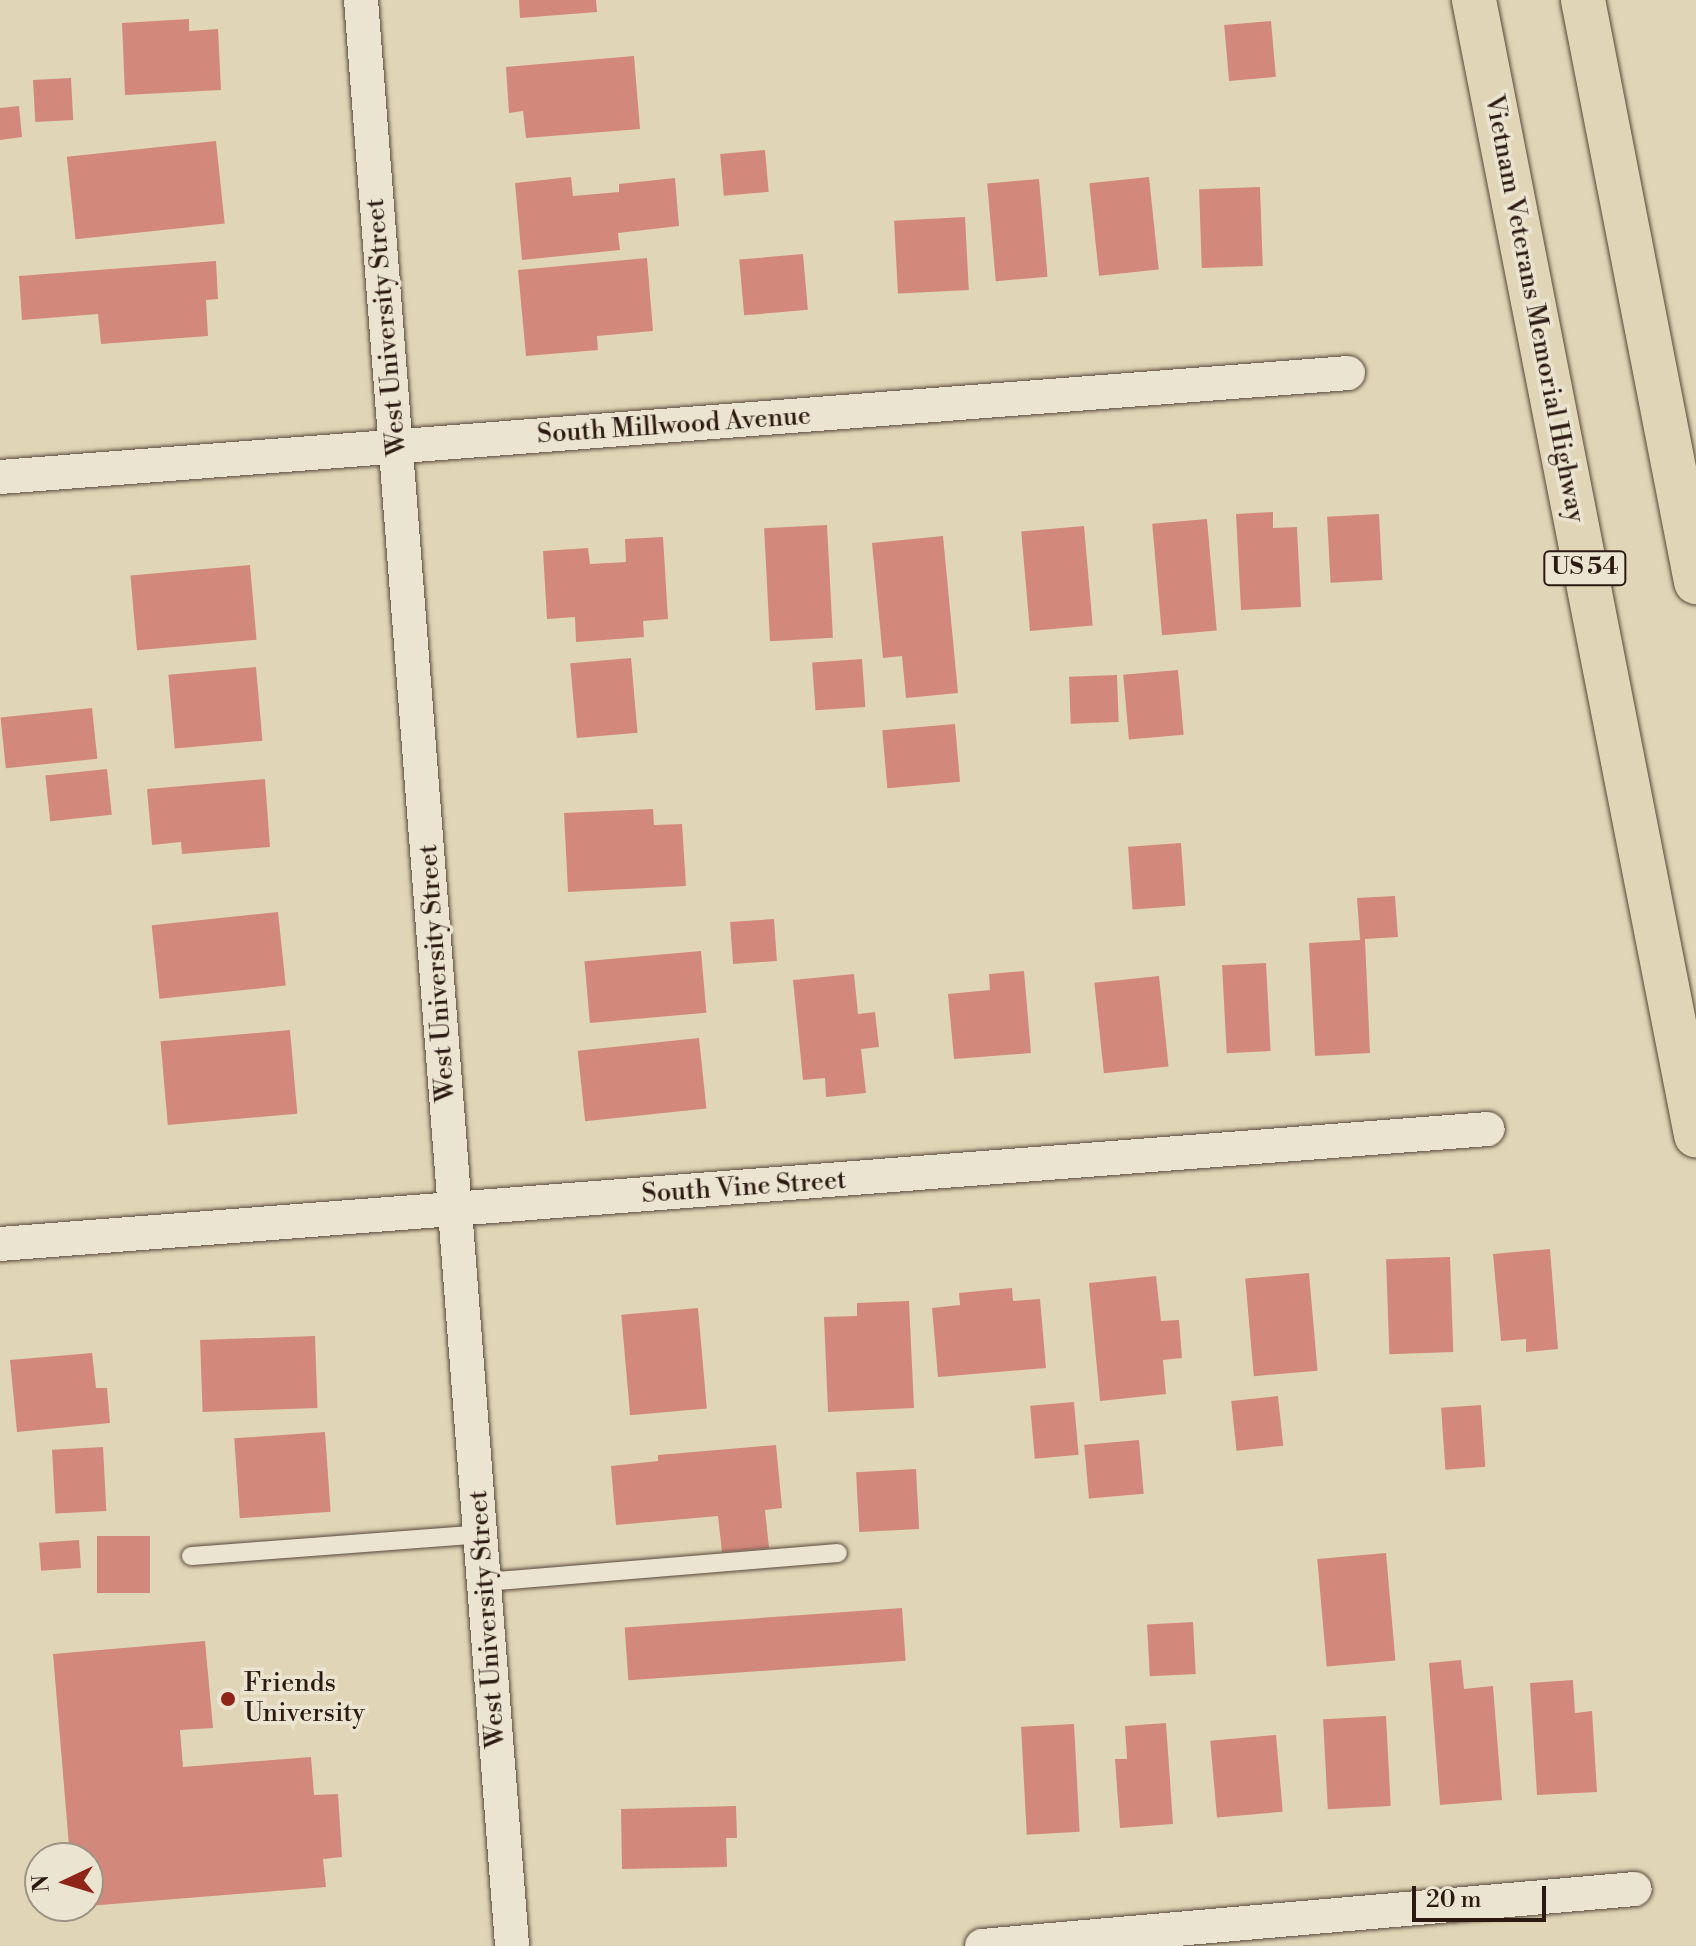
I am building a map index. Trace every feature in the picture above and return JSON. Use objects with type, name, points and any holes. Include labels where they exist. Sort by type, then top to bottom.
[{"type":"highway","name":"Vietnam Veterans Memorial Highway","points":[[1474,0],[1696,1135]]},
{"type":"highway","points":[[1583,0],[1696,582]]},
{"type":"street","name":"West University Street","points":[[361,0],[512,1946]]},
{"type":"street","name":"South Millwood Avenue","points":[[0,477],[1348,373]]},
{"type":"street","name":"South Vine Street","points":[[0,1244],[1488,1129]]},
{"type":"street","points":[[982,1946],[1635,1889]]},
{"type":"lane","points":[[191,1556],[481,1534]]},
{"type":"lane","points":[[485,1582],[838,1553]]},
{"type":"building","points":[[519,0],[596,0],[597,12],[520,18]]},
{"type":"building","points":[[189,19],[189,31],[218,29],[221,90],[125,95],[122,23]]},
{"type":"building","points":[[1271,21],[1276,77],[1229,81],[1224,25]]},
{"type":"building","points":[[634,56],[640,129],[526,138],[523,111],[509,113],[506,67]]},
{"type":"building","points":[[71,78],[73,120],[35,122],[33,80]]},
{"type":"building","points":[[19,106],[22,137],[0,140],[0,108]]},
{"type":"building","points":[[216,141],[225,224],[75,239],[67,157]]},
{"type":"building","points":[[765,150],[769,192],[724,196],[720,154]]},
{"type":"building","points":[[571,177],[573,196],[619,192],[619,184],[675,178],[679,226],[618,233],[620,250],[522,260],[515,183]]},
{"type":"building","points":[[1149,177],[1159,269],[1099,276],[1089,183]]},
{"type":"building","points":[[1039,179],[1048,277],[996,281],[987,184]]},
{"type":"building","points":[[1260,187],[1263,266],[1202,268],[1199,189]]},
{"type":"building","points":[[965,217],[969,290],[898,294],[894,221]]},
{"type":"building","points":[[803,254],[808,310],[744,315],[739,260]]},
{"type":"building","points":[[647,258],[653,331],[597,336],[598,350],[526,356],[518,270]]},
{"type":"building","points":[[216,261],[218,299],[206,300],[208,336],[101,344],[98,314],[22,320],[19,276]]},
{"type":"building","points":[[1273,512],[1273,528],[1297,527],[1301,607],[1241,610],[1236,514]]},
{"type":"building","points":[[1379,514],[1382,580],[1331,583],[1327,517]]},
{"type":"building","points":[[1207,519],[1217,631],[1162,635],[1152,524]]},
{"type":"building","points":[[827,525],[833,638],[770,641],[764,528]]},
{"type":"building","points":[[1084,526],[1093,626],[1030,631],[1021,531]]},
{"type":"building","points":[[943,536],[958,693],[906,698],[902,656],[883,658],[872,543]]},
{"type":"building","points":[[663,537],[668,619],[643,621],[644,637],[576,642],[575,617],[547,619],[543,551],[588,548],[590,564],[626,562],[625,539]]},
{"type":"building","points":[[250,565],[257,640],[137,650],[130,575]]},
{"type":"building","points":[[631,658],[638,733],[577,738],[570,663]]},
{"type":"building","points":[[862,659],[865,707],[815,710],[812,662]]},
{"type":"building","points":[[256,667],[262,741],[175,748],[168,675]]},
{"type":"building","points":[[1178,670],[1184,735],[1129,740],[1123,675]]},
{"type":"building","points":[[1117,675],[1119,722],[1071,724],[1069,677]]},
{"type":"building","points":[[92,708],[97,759],[6,768],[1,718]]},
{"type":"building","points":[[955,724],[960,782],[887,788],[882,730]]},
{"type":"building","points":[[107,769],[112,815],[50,821],[45,775]]},
{"type":"building","points":[[265,779],[270,847],[182,854],[181,842],[152,845],[147,789]]},
{"type":"building","points":[[653,809],[654,825],[682,824],[686,886],[568,892],[564,813]]},
{"type":"building","points":[[1181,843],[1185,906],[1133,910],[1128,847]]},
{"type":"building","points":[[1395,896],[1398,937],[1365,939],[1370,1053],[1315,1056],[1309,943],[1360,940],[1357,898]]},
{"type":"building","points":[[278,912],[286,986],[159,999],[152,925]]},
{"type":"building","points":[[774,919],[777,961],[733,964],[730,922]]},
{"type":"building","points":[[701,951],[706,1013],[590,1023],[584,961]]},
{"type":"building","points":[[1266,963],[1271,1051],[1227,1053],[1222,965]]},
{"type":"building","points":[[1024,971],[1031,1053],[954,1059],[948,994],[990,990],[989,974]]},
{"type":"building","points":[[854,974],[858,1014],[875,1012],[879,1047],[861,1049],[866,1093],[826,1097],[825,1078],[803,1080],[793,980]]},
{"type":"building","points":[[1159,976],[1169,1067],[1104,1073],[1094,983]]},
{"type":"building","points":[[290,1030],[297,1114],[168,1125],[160,1041]]},
{"type":"building","points":[[699,1038],[706,1109],[585,1121],[578,1051]]},
{"type":"building","points":[[1550,1249],[1558,1349],[1526,1352],[1526,1339],[1501,1341],[1493,1254]]},
{"type":"building","points":[[1450,1257],[1453,1352],[1389,1354],[1386,1259]]},
{"type":"building","points":[[1309,1273],[1318,1371],[1254,1376],[1245,1279]]},
{"type":"building","points":[[1156,1276],[1161,1321],[1179,1320],[1182,1358],[1163,1360],[1166,1394],[1100,1401],[1089,1283]]},
{"type":"building","points":[[1012,1288],[1013,1301],[1040,1299],[1046,1368],[938,1377],[932,1308],[960,1305],[959,1293]]},
{"type":"building","points":[[909,1301],[914,1408],[828,1412],[824,1317],[857,1316],[857,1303]]},
{"type":"building","points":[[698,1308],[707,1409],[630,1415],[621,1315]]},
{"type":"building","points":[[315,1336],[318,1408],[203,1412],[200,1340]]},
{"type":"building","points":[[92,1353],[96,1388],[107,1388],[110,1423],[17,1432],[10,1360]]},
{"type":"building","points":[[1278,1396],[1283,1446],[1236,1451],[1231,1401]]},
{"type":"building","points":[[1074,1402],[1079,1455],[1035,1459],[1030,1406]]},
{"type":"building","points":[[1481,1405],[1485,1467],[1445,1470],[1441,1408]]},
{"type":"building","points":[[325,1432],[331,1512],[240,1518],[234,1438]]},
{"type":"building","points":[[1139,1440],[1144,1494],[1089,1499],[1084,1445]]},
{"type":"building","points":[[776,1445],[782,1508],[765,1510],[769,1548],[722,1552],[718,1516],[616,1525],[611,1466],[658,1461],[658,1455]]},
{"type":"building","points":[[103,1447],[106,1511],[55,1514],[52,1450]]},
{"type":"building","points":[[916,1469],[919,1529],[859,1532],[856,1472]]},
{"type":"building","points":[[97,1536],[150,1536],[150,1593],[97,1593]]},
{"type":"building","points":[[79,1540],[81,1568],[41,1571],[39,1543]]},
{"type":"building","points":[[1386,1553],[1395,1661],[1327,1667],[1317,1559]]},
{"type":"building","points":[[902,1608],[906,1661],[628,1680],[625,1627]]},
{"type":"building","points":[[1193,1622],[1196,1674],[1150,1676],[1147,1624]]},
{"type":"building","points":[[205,1641],[213,1728],[180,1730],[183,1767],[311,1757],[314,1795],[338,1794],[342,1857],[323,1859],[326,1887],[104,1905],[104,1842],[69,1842],[53,1654]]},
{"type":"building","points":[[1461,1660],[1464,1689],[1493,1686],[1502,1800],[1440,1805],[1429,1663]]},
{"type":"building","points":[[1573,1680],[1575,1713],[1592,1711],[1597,1792],[1537,1795],[1530,1683]]},
{"type":"building","points":[[1386,1716],[1391,1806],[1328,1809],[1323,1719]]},
{"type":"building","points":[[1166,1723],[1173,1824],[1120,1828],[1115,1759],[1127,1759],[1125,1726]]},
{"type":"building","points":[[1074,1724],[1080,1832],[1027,1835],[1021,1727]]},
{"type":"building","points":[[1276,1735],[1283,1812],[1217,1817],[1210,1741]]},
{"type":"building","points":[[736,1806],[737,1838],[726,1838],[727,1867],[622,1869],[621,1809]]},
{"type":"place","name":"Friends University","points":[[228,1699]]}]
